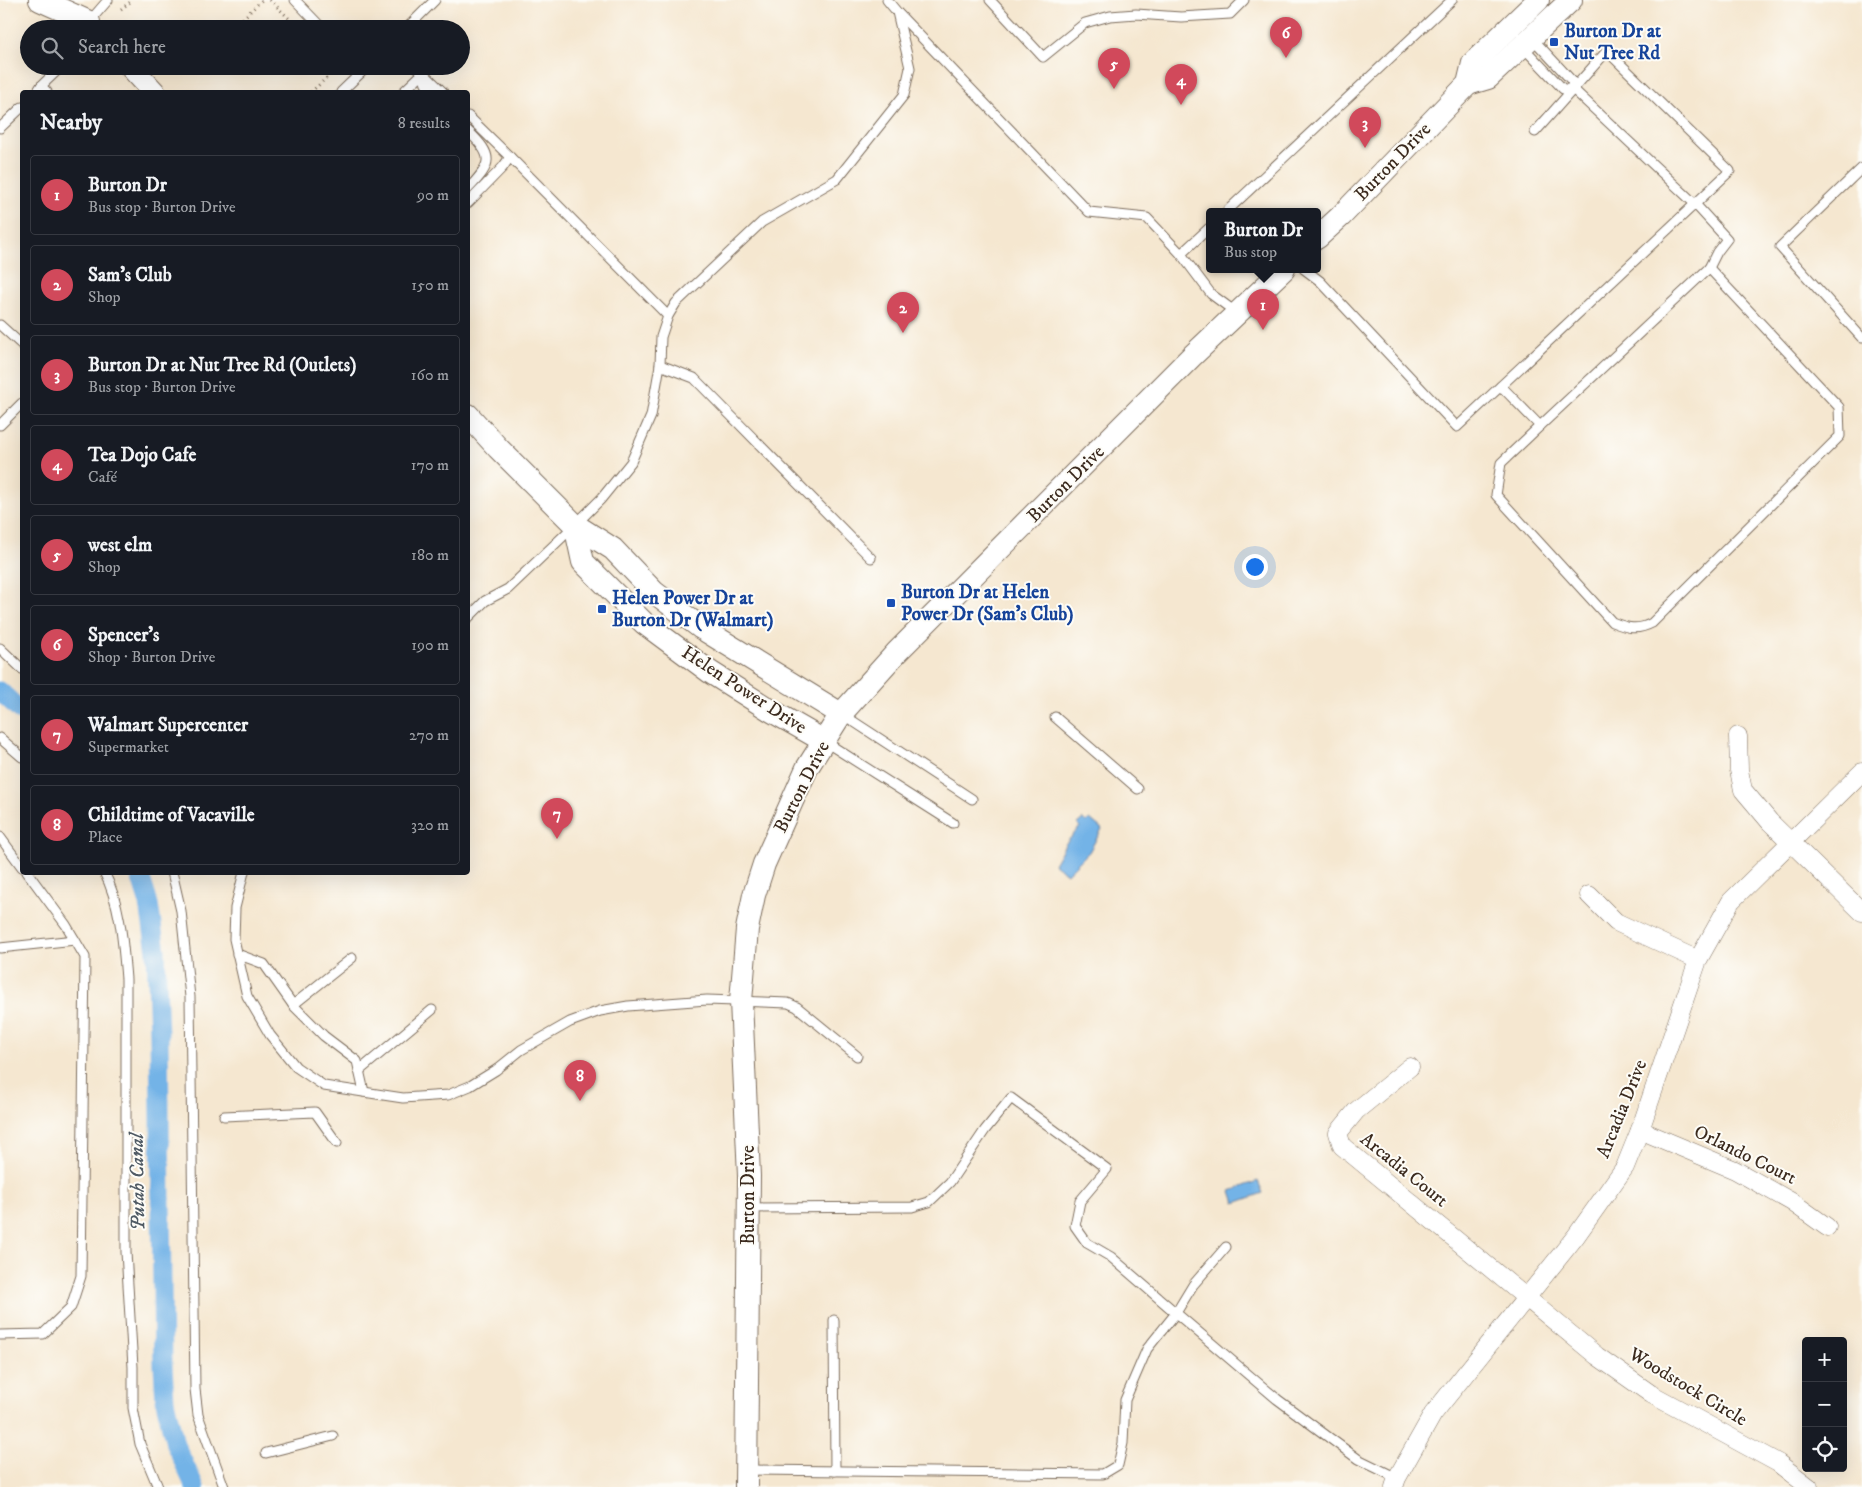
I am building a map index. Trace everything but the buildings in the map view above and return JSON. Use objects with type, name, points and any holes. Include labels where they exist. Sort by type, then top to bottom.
[{"type":"street","points":[[40,0],[78,20]]},
{"type":"street","points":[[77,0],[87,20]]},
{"type":"street","name":"Burton Drive","points":[[1468,84],[1473,63],[1538,0]]},
{"type":"street","name":"Burton Drive","points":[[1321,234],[1468,84],[1488,78],[1571,0]]},
{"type":"street","points":[[138,75],[152,90]]},
{"type":"street","name":"Burton Drive","points":[[746,1479],[749,1176],[741,1001],[747,929],[754,895],[764,864],[807,768],[841,714],[896,653],[1185,363],[1280,273]]},
{"type":"street","name":"Helen Power Drive","points":[[470,417],[575,525],[613,549],[654,592],[701,628],[841,714]]},
{"type":"street","name":"Helen Power Drive","points":[[575,525],[583,562],[644,623],[710,672],[824,741]]},
{"type":"street","points":[[1738,736],[1739,770],[1743,790],[1770,822],[1862,912]]},
{"type":"street","name":"Arcadia Drive","points":[[1396,1482],[1433,1414],[1576,1236],[1624,1167],[1640,1130],[1698,960],[1731,901],[1862,772]]},
{"type":"street","points":[[1590,895],[1616,922],[1698,960]]},
{"type":"street","name":"Arcadia Court","points":[[1410,1067],[1356,1111],[1338,1133],[1342,1146],[1526,1298]]},
{"type":"street","name":"Orlando Court","points":[[1640,1130],[1735,1170],[1792,1202],[1826,1227]]},
{"type":"street","name":"Woodstock Circle","points":[[1526,1298],[1597,1356],[1652,1394],[1778,1462],[1809,1487]]},
{"type":"lane","points":[[94,20],[108,0]]},
{"type":"lane","points":[[295,0],[314,20]]},
{"type":"lane","points":[[415,20],[434,0]]},
{"type":"lane","points":[[887,0],[1089,212],[1147,218],[1182,254],[1210,294],[1238,314]]},
{"type":"lane","points":[[990,0],[1043,57],[1085,23],[1102,18],[1136,14],[1181,17],[1230,14],[1244,0]]},
{"type":"lane","points":[[1230,208],[1452,0]]},
{"type":"lane","points":[[470,616],[485,601],[508,589],[575,525],[601,499],[631,462],[651,416],[660,365],[661,337],[668,316],[676,303],[762,222],[837,179],[904,95],[910,68],[897,12]]},
{"type":"lane","points":[[1527,42],[1563,89],[1573,89]]},
{"type":"lane","points":[[1527,42],[1572,80],[1573,89],[1695,204],[1727,239],[1717,252],[1709,268],[1501,463],[1496,494],[1612,622],[1634,629],[1652,623],[1840,436],[1839,407],[1709,268]]},
{"type":"lane","points":[[1309,273],[1320,281],[1457,427],[1730,171],[1607,50],[1535,132]]},
{"type":"lane","points":[[42,90],[54,75]]},
{"type":"lane","points":[[343,90],[357,75]]},
{"type":"lane","points":[[405,90],[416,75]]},
{"type":"lane","points":[[422,75],[428,90]]},
{"type":"lane","points":[[425,75],[441,90]]},
{"type":"lane","points":[[0,128],[20,110]]},
{"type":"lane","points":[[470,118],[668,316]]},
{"type":"lane","points":[[470,133],[484,146],[488,158],[484,173],[470,187]]},
{"type":"lane","points":[[470,201],[503,168],[510,157]]},
{"type":"lane","points":[[1862,168],[1780,247],[1862,338]]},
{"type":"lane","points":[[1182,254],[1206,231]]},
{"type":"lane","points":[[0,325],[20,343]]},
{"type":"lane","points":[[660,365],[694,378],[871,558]]},
{"type":"lane","points":[[1501,386],[1540,426]]},
{"type":"lane","points":[[0,425],[20,405]]},
{"type":"lane","points":[[0,648],[20,667]]},
{"type":"lane","points":[[841,714],[972,799]]},
{"type":"lane","points":[[1055,717],[1138,789]]},
{"type":"lane","points":[[0,738],[20,755]]},
{"type":"lane","points":[[824,741],[953,823]]},
{"type":"lane","points":[[0,837],[20,864]]},
{"type":"lane","points":[[0,1335],[43,1334],[71,1306],[81,1276],[84,957],[66,925],[28,875]]},
{"type":"lane","points":[[105,875],[118,910],[123,940],[126,980],[126,1252],[133,1367],[133,1408],[140,1444],[158,1487]]},
{"type":"lane","points":[[173,875],[181,911],[190,997],[195,1389],[198,1415],[224,1487]]},
{"type":"lane","points":[[243,875],[234,908],[234,939],[247,996],[270,1035],[296,1067],[324,1086],[403,1098],[448,1095],[470,1086],[496,1070],[521,1050],[570,1022],[600,1011],[628,1006],[707,1000],[788,1003],[797,1007],[857,1056]]},
{"type":"lane","points":[[0,948],[75,940]]},
{"type":"lane","points":[[237,954],[264,964],[293,1005],[324,1036],[357,1061],[364,1092]]},
{"type":"lane","points":[[293,1005],[352,958]]},
{"type":"lane","points":[[360,1071],[432,1010]]},
{"type":"lane","points":[[748,1208],[912,1207],[929,1202],[950,1182],[985,1130],[1011,1098],[1107,1169],[1080,1202],[1075,1226],[1087,1243],[1111,1257],[1277,1399],[1358,1459],[1396,1482]]},
{"type":"lane","points":[[224,1116],[315,1112],[337,1143]]},
{"type":"lane","points":[[746,1479],[836,1471],[1104,1474],[1118,1465],[1123,1442],[1125,1400],[1147,1349],[1176,1313],[1193,1285],[1226,1247]]},
{"type":"lane","points":[[834,1320],[834,1438],[836,1471]]},
{"type":"lane","points":[[266,1454],[333,1436]]},
{"type":"path","points":[[121,9],[133,0]]},
{"type":"path","points":[[241,20],[262,0]]},
{"type":"path","points":[[270,0],[291,20]]},
{"type":"path","points":[[313,90],[330,75]]},
{"type":"water","points":[[1083,819],[1086,822],[1090,819],[1102,829],[1089,852],[1067,874],[1054,864],[1066,843],[1080,827],[1077,824]]},
{"type":"water","points":[[1258,1181],[1263,1193],[1235,1203],[1231,1191]]},
{"type":"waterway","name":"Putah Canal","points":[[0,691],[20,710]]},
{"type":"waterway","name":"Putah Canal","points":[[140,875],[149,904],[156,951],[165,1401],[175,1444],[195,1487]]},
{"type":"place","name":"Burton Dr at Nut Tree Rd","points":[[1554,42]]},
{"type":"place","name":"Spencer's","points":[[1286,58]]},
{"type":"place","name":"west elm","points":[[1114,89]]},
{"type":"place","name":"Tea Dojo Cafe","points":[[1181,105]]},
{"type":"place","name":"Burton Dr at Nut Tree Rd (Outlets)","points":[[1365,148]]},
{"type":"place","name":"Burton Dr","points":[[1263,330]]},
{"type":"place","name":"Sam's Club","points":[[903,333]]},
{"type":"place","name":"Burton Dr at Helen Power Dr (Sam's Club)","points":[[891,603]]},
{"type":"place","name":"Helen Power Dr at Burton Dr (Walmart)","points":[[602,609]]},
{"type":"place","name":"Walmart Supercenter","points":[[557,839]]},
{"type":"place","name":"Childtime of Vacaville","points":[[580,1101]]}]
